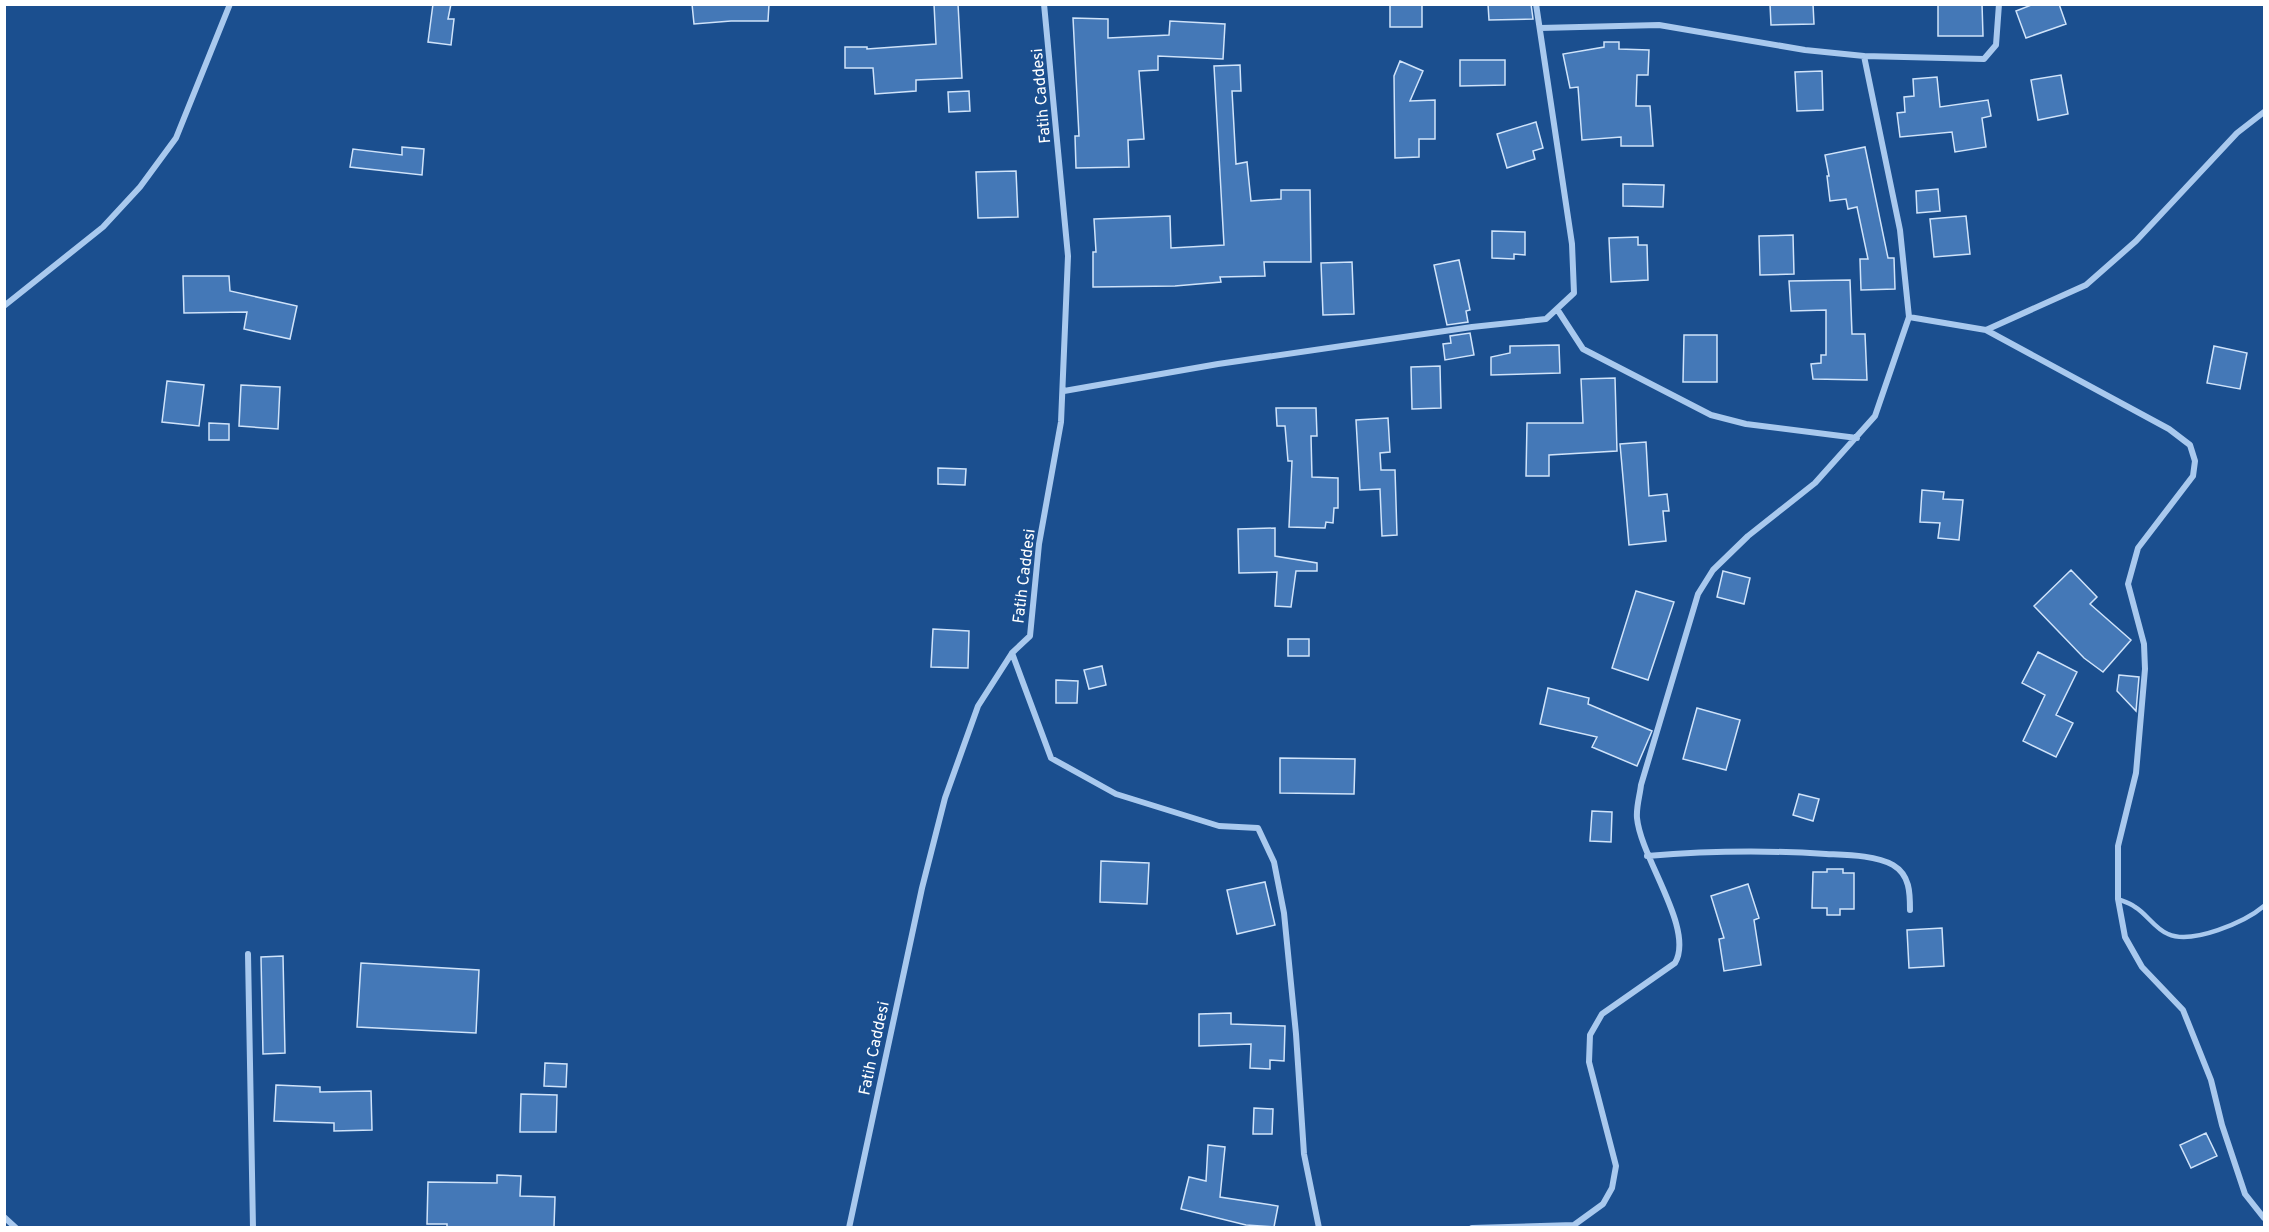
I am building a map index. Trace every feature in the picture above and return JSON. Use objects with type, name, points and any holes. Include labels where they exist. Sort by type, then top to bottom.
[{"type":"street","points":[[4,306],[103,227],[140,187],[176,138],[230,4]]},
{"type":"street","name":"Fatih Caddesi","points":[[849,1227],[922,888],[945,798],[978,706],[1012,653],[1030,636],[1039,544],[1051,484],[1064,391],[1068,256],[1044,4]]},
{"type":"street","points":[[1064,391],[1218,364],[1472,327],[1546,319],[1574,293],[1572,244],[1536,4]]},
{"type":"street","points":[[1540,28],[1659,25],[1805,50],[1864,56],[1984,58],[1996,45],[1999,4]]},
{"type":"street","points":[[1472,1227],[1574,1225],[1603,1204],[1612,1188],[1616,1166],[1589,1062],[1590,1035],[1602,1014],[1675,963],[1680,954],[1680,940],[1676,925],[1647,856],[1637,817],[1641,785],[1698,594],[1713,570],[1748,536],[1815,483],[1875,416],[1909,317],[1900,230],[1864,56]]},
{"type":"street","points":[[1986,330],[2086,285],[2136,241],[2237,132],[2265,112]]},
{"type":"street","points":[[1557,309],[1583,349],[1711,415],[1746,424],[1857,438]]},
{"type":"street","points":[[1909,317],[1986,330],[2169,429],[2190,445],[2195,461],[2193,476],[2138,548],[2128,584],[2144,644],[2145,669],[2136,772],[2118,846],[2118,899],[2125,937],[2142,967],[2183,1010],[2211,1080],[2222,1125],[2245,1194],[2265,1218]]},
{"type":"street","points":[[1012,653],[1051,758],[1116,794],[1219,826],[1258,828],[1274,862],[1284,913],[1296,1034],[1304,1154],[1319,1227]]},
{"type":"street","points":[[1647,856],[1781,851],[1857,856],[1893,865],[1904,875],[1910,886],[1910,910]]},
{"type":"street","points":[[248,954],[253,1227]]},
{"type":"street","points":[[4,1217],[16,1227]]},
{"type":"lane","points":[[2118,899],[2136,907],[2166,934],[2181,938],[2198,936],[2253,916],[2265,906]]},
{"type":"building","points":[[433,4],[451,4],[448,19],[454,19],[451,45],[428,42]]},
{"type":"building","points":[[692,4],[769,4],[768,21],[694,24]]},
{"type":"building","points":[[934,4],[958,4],[962,78],[916,80],[916,91],[875,94],[873,68],[845,68],[845,47],[867,47],[867,49],[936,44]]},
{"type":"building","points":[[1390,4],[1422,4],[1422,27],[1390,27]]},
{"type":"building","points":[[1488,4],[1531,4],[1533,19],[1489,20]]},
{"type":"building","points":[[1770,4],[1813,4],[1814,24],[1771,25]]},
{"type":"building","points":[[1938,4],[1982,4],[1983,36],[1938,36]]},
{"type":"building","points":[[2034,4],[2059,4],[2066,24],[2026,38],[2016,11]]},
{"type":"building","points":[[1073,18],[1108,19],[1108,38],[1169,35],[1170,21],[1225,24],[1223,59],[1158,56],[1158,70],[1139,71],[1144,139],[1128,140],[1129,167],[1076,168],[1075,136],[1079,136]]},
{"type":"building","points":[[1604,42],[1619,42],[1619,49],[1649,50],[1648,75],[1637,75],[1636,106],[1650,106],[1653,146],[1621,146],[1621,137],[1582,140],[1578,87],[1570,88],[1563,54],[1604,47]]},
{"type":"building","points":[[1460,60],[1505,60],[1505,85],[1460,86]]},
{"type":"building","points":[[1400,61],[1423,71],[1410,101],[1435,100],[1435,139],[1419,139],[1419,157],[1395,158],[1394,76]]},
{"type":"building","points":[[1240,65],[1241,91],[1232,91],[1236,164],[1247,162],[1251,201],[1281,199],[1281,190],[1310,190],[1311,262],[1264,262],[1265,276],[1220,277],[1221,282],[1175,286],[1093,287],[1093,252],[1096,252],[1094,219],[1170,216],[1171,248],[1224,245],[1214,66]]},
{"type":"building","points":[[1822,71],[1823,110],[1797,111],[1795,72]]},
{"type":"building","points":[[2061,75],[2068,114],[2038,120],[2031,80]]},
{"type":"building","points":[[1937,77],[1940,107],[1988,100],[1991,116],[1982,118],[1986,147],[1955,152],[1952,132],[1900,137],[1897,113],[1905,112],[1904,97],[1914,96],[1913,79]]},
{"type":"building","points":[[969,91],[970,111],[949,112],[948,92]]},
{"type":"building","points":[[1536,122],[1543,148],[1533,151],[1535,159],[1507,168],[1497,134]]},
{"type":"building","points":[[402,147],[424,149],[422,175],[350,167],[353,149],[402,155]]},
{"type":"building","points":[[1865,147],[1888,258],[1894,258],[1895,289],[1861,290],[1860,259],[1868,259],[1857,207],[1848,209],[1846,199],[1830,201],[1825,155]]},
{"type":"building","points":[[1016,171],[1018,217],[978,218],[976,172]]},
{"type":"building","points":[[1623,184],[1664,185],[1663,207],[1623,206]]},
{"type":"building","points":[[1938,189],[1940,211],[1917,213],[1916,191]]},
{"type":"building","points":[[1966,216],[1970,254],[1934,257],[1930,219]]},
{"type":"building","points":[[1492,231],[1525,232],[1525,255],[1514,254],[1514,259],[1492,258]]},
{"type":"building","points":[[1793,235],[1794,274],[1760,275],[1759,236]]},
{"type":"building","points":[[1638,237],[1638,245],[1647,245],[1648,280],[1611,282],[1609,238]]},
{"type":"building","points":[[1459,260],[1470,310],[1466,311],[1468,322],[1447,325],[1434,265]]},
{"type":"building","points":[[1352,262],[1354,314],[1323,315],[1321,263]]},
{"type":"building","points":[[183,276],[229,276],[230,291],[297,306],[290,339],[244,329],[247,312],[184,313]]},
{"type":"building","points":[[1850,280],[1852,334],[1865,334],[1867,380],[1813,379],[1811,364],[1821,363],[1821,355],[1826,355],[1826,310],[1791,311],[1789,281]]},
{"type":"building","points":[[1470,333],[1474,355],[1445,360],[1443,344],[1451,343],[1450,336]]},
{"type":"building","points":[[1684,335],[1717,335],[1717,382],[1683,382]]},
{"type":"building","points":[[1559,345],[1560,373],[1491,375],[1491,357],[1510,353],[1510,346]]},
{"type":"building","points":[[2214,346],[2247,353],[2240,389],[2207,383]]},
{"type":"building","points":[[1440,366],[1441,408],[1412,409],[1411,367]]},
{"type":"building","points":[[1615,378],[1617,451],[1549,455],[1549,476],[1526,476],[1527,423],[1583,423],[1581,379]]},
{"type":"building","points":[[167,381],[204,385],[199,426],[162,422]]},
{"type":"building","points":[[241,385],[280,387],[278,429],[239,426]]},
{"type":"building","points":[[1276,408],[1316,408],[1317,436],[1311,436],[1312,477],[1338,478],[1338,508],[1334,508],[1333,523],[1326,522],[1325,528],[1289,527],[1292,461],[1288,461],[1285,426],[1277,426]]},
{"type":"building","points":[[1388,418],[1390,452],[1380,453],[1381,470],[1395,470],[1397,535],[1382,536],[1380,489],[1360,490],[1356,420]]},
{"type":"building","points":[[209,423],[229,424],[229,440],[209,440]]},
{"type":"building","points":[[1646,442],[1649,496],[1667,494],[1669,511],[1663,511],[1666,541],[1629,545],[1620,444]]},
{"type":"building","points":[[938,468],[966,469],[965,485],[938,484]]},
{"type":"building","points":[[1922,490],[1944,492],[1943,499],[1963,500],[1959,540],[1938,538],[1940,523],[1920,522]]},
{"type":"building","points":[[1275,528],[1275,556],[1317,563],[1317,571],[1296,571],[1291,607],[1275,606],[1277,572],[1239,573],[1238,529]]},
{"type":"building","points":[[2071,570],[2097,597],[2090,604],[2131,640],[2103,672],[2084,658],[2034,606]]},
{"type":"building","points":[[1723,571],[1750,578],[1744,604],[1717,597]]},
{"type":"building","points":[[1636,591],[1674,602],[1648,680],[1612,668]]},
{"type":"building","points":[[933,629],[969,631],[968,668],[931,667]]},
{"type":"building","points":[[1288,639],[1309,639],[1309,656],[1288,656]]},
{"type":"building","points":[[2038,652],[2077,672],[2056,715],[2073,723],[2056,757],[2023,741],[2045,695],[2022,683]]},
{"type":"building","points":[[1102,666],[1106,685],[1089,689],[1084,670]]},
{"type":"building","points":[[2119,675],[2139,677],[2136,711],[2117,691]]},
{"type":"building","points":[[1056,680],[1078,681],[1077,703],[1056,703]]},
{"type":"building","points":[[1548,688],[1589,698],[1588,704],[1652,731],[1637,766],[1592,747],[1597,737],[1540,724]]},
{"type":"building","points":[[1697,708],[1740,720],[1726,770],[1683,759]]},
{"type":"building","points":[[1280,758],[1355,759],[1354,794],[1280,793]]},
{"type":"building","points":[[1799,794],[1819,799],[1813,821],[1793,815]]},
{"type":"building","points":[[1592,811],[1612,812],[1611,842],[1590,841]]},
{"type":"building","points":[[1101,861],[1149,863],[1147,904],[1100,902]]},
{"type":"building","points":[[1827,869],[1843,869],[1843,873],[1854,873],[1854,909],[1840,909],[1840,915],[1827,915],[1827,908],[1812,908],[1813,872],[1827,872]]},
{"type":"building","points":[[1265,882],[1275,925],[1237,934],[1227,890]]},
{"type":"building","points":[[1748,884],[1759,918],[1754,920],[1761,965],[1724,971],[1719,939],[1724,938],[1711,896]]},
{"type":"building","points":[[1942,928],[1944,966],[1909,968],[1907,930]]},
{"type":"building","points":[[283,956],[285,1053],[263,1054],[261,957]]},
{"type":"building","points":[[361,963],[479,970],[476,1033],[357,1027]]},
{"type":"building","points":[[1231,1013],[1231,1024],[1285,1026],[1284,1061],[1270,1060],[1270,1069],[1250,1068],[1251,1044],[1199,1046],[1199,1014]]},
{"type":"building","points":[[545,1063],[567,1064],[566,1087],[544,1086]]},
{"type":"building","points":[[276,1085],[320,1087],[320,1092],[371,1091],[372,1130],[334,1131],[334,1123],[274,1121]]},
{"type":"building","points":[[521,1094],[557,1095],[556,1132],[520,1132]]},
{"type":"building","points":[[1254,1108],[1273,1109],[1272,1134],[1253,1134]]},
{"type":"building","points":[[2206,1133],[2217,1156],[2191,1168],[2180,1145]]},
{"type":"building","points":[[1208,1145],[1225,1147],[1220,1197],[1278,1206],[1274,1227],[1246,1225],[1181,1209],[1189,1177],[1206,1181]]},
{"type":"building","points":[[497,1175],[521,1176],[520,1196],[555,1197],[554,1227],[447,1227],[447,1224],[427,1224],[428,1182],[497,1183]]}]
